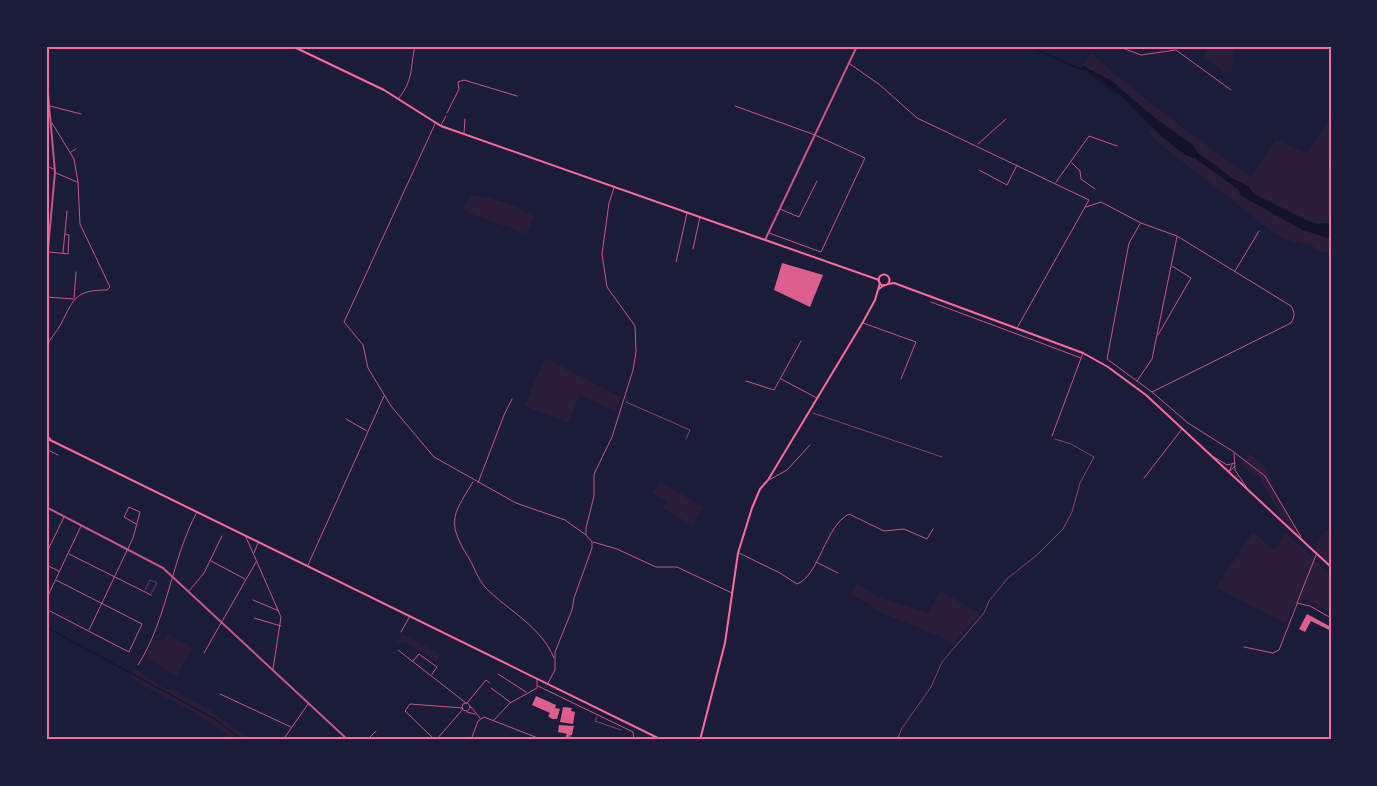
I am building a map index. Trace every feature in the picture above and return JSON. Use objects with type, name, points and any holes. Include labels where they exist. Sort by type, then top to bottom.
[{"type":"main road","points":[[292,46],[398,98],[436,124],[874,277],[884,285]]},
{"type":"main road","points":[[874,277],[887,274],[894,283],[1083,354],[1108,367],[1146,395],[1331,567]]},
{"type":"main road","points":[[879,289],[880,275]]},
{"type":"main road","points":[[888,284],[890,279]]},
{"type":"main road","points":[[701,740],[725,643],[738,553],[760,489],[768,480],[818,399],[879,289],[884,285],[894,283]]},
{"type":"main road","points":[[46,436],[257,542],[662,740]]},
{"type":"street","points":[[398,98],[407,87],[412,74],[415,46]]},
{"type":"street","points":[[765,240],[857,46]]},
{"type":"street","points":[[1117,46],[1141,55],[1176,50],[1230,90]]},
{"type":"street","points":[[850,64],[880,85],[917,118],[1056,182],[1089,200],[1016,328]]},
{"type":"street","points":[[46,71],[55,171],[46,271]]},
{"type":"street","points":[[447,113],[459,88],[458,82],[464,80],[518,96]]},
{"type":"street","points":[[50,106],[81,114]]},
{"type":"street","points":[[736,106],[815,135],[865,158],[820,252],[769,233]]},
{"type":"street","points":[[441,126],[446,116]]},
{"type":"street","points":[[978,145],[1006,119]]},
{"type":"street","points":[[464,133],[465,120]]},
{"type":"street","points":[[46,297],[74,299],[88,290],[107,290],[110,286],[80,224],[78,182],[70,152],[52,123]]},
{"type":"street","points":[[436,124],[344,322],[363,345],[368,368],[385,396],[434,457],[474,481],[516,503],[565,520],[586,535],[592,542],[617,548],[656,567],[682,569],[732,593]]},
{"type":"street","points":[[1056,182],[1089,136],[1117,146]]},
{"type":"street","points":[[70,152],[76,149]]},
{"type":"street","points":[[1072,162],[1080,172],[1081,180],[1095,189]]},
{"type":"street","points":[[979,170],[1007,185],[1017,164]]},
{"type":"street","points":[[46,166],[78,182]]},
{"type":"street","points":[[779,209],[799,217],[817,181]]},
{"type":"street","points":[[586,535],[594,496],[594,474],[612,436],[633,370],[636,335],[635,326],[607,287],[602,254],[609,203],[615,187]]},
{"type":"street","points":[[1086,207],[1101,202],[1141,223],[1177,236],[1291,306],[1295,316],[1291,323],[1152,392]]},
{"type":"street","points":[[63,254],[67,211]]},
{"type":"street","points":[[676,262],[687,212]]},
{"type":"street","points":[[46,213],[51,213]]},
{"type":"street","points":[[693,249],[700,217]]},
{"type":"street","points":[[1141,223],[1129,243],[1106,354],[1109,362],[1152,392],[1188,423],[1234,452],[1265,476],[1302,540]]},
{"type":"street","points":[[1235,272],[1259,231]]},
{"type":"street","points":[[48,252],[68,254],[69,234],[65,234]]},
{"type":"street","points":[[1137,382],[1152,359],[1177,236]]},
{"type":"street","points":[[1156,338],[1192,278],[1171,266]]},
{"type":"street","points":[[46,347],[61,326],[74,299],[76,272]]},
{"type":"street","points":[[931,302],[1082,358]]},
{"type":"street","points":[[862,322],[916,342],[901,379]]},
{"type":"street","points":[[746,381],[773,391],[801,341]]},
{"type":"street","points":[[1052,436],[1083,354]]},
{"type":"street","points":[[781,379],[818,399]]},
{"type":"street","points":[[308,566],[385,396]]},
{"type":"street","points":[[478,483],[512,399]]},
{"type":"street","points":[[346,419],[368,432]]},
{"type":"street","points":[[1144,478],[1182,428]]},
{"type":"street","points":[[768,480],[787,470],[810,445]]},
{"type":"street","points":[[46,449],[58,455]]},
{"type":"street","points":[[1234,452],[1238,476],[1252,494]]},
{"type":"street","points":[[1210,454],[1227,465],[1235,464]]},
{"type":"street","points":[[1229,472],[1235,464]]},
{"type":"street","points":[[1229,472],[1232,465]]},
{"type":"street","points":[[474,481],[454,514],[457,541],[483,585],[519,615],[548,647],[554,658],[555,670],[548,684]]},
{"type":"street","points":[[88,631],[128,548],[136,524],[140,512],[129,507],[124,517],[136,524]]},
{"type":"street","points":[[47,508],[128,548],[156,563],[173,575],[348,740]]},
{"type":"street","points":[[138,664],[154,633],[185,534],[197,511]]},
{"type":"street","points":[[738,553],[780,573],[796,584],[807,575],[840,520],[849,514],[884,531],[904,529],[927,539],[933,528]]},
{"type":"street","points":[[46,554],[65,516]]},
{"type":"street","points":[[46,600],[82,525]]},
{"type":"street","points":[[189,591],[210,561],[222,536]]},
{"type":"street","points":[[246,536],[280,611],[281,626],[273,670]]},
{"type":"street","points":[[251,547],[257,542]]},
{"type":"street","points":[[254,554],[257,542]]},
{"type":"street","points":[[554,658],[572,610],[592,542]]},
{"type":"street","points":[[1244,647],[1273,654],[1279,650],[1316,553]]},
{"type":"street","points":[[69,554],[151,595]]},
{"type":"street","points":[[210,561],[247,580]]},
{"type":"street","points":[[204,653],[257,562]]},
{"type":"street","points":[[815,562],[838,573]]},
{"type":"street","points":[[46,565],[60,571]]},
{"type":"street","points":[[46,609],[129,652],[142,624],[56,580]]},
{"type":"street","points":[[253,600],[280,611]]},
{"type":"street","points":[[1297,604],[1310,606],[1331,618]]},
{"type":"street","points":[[402,632],[410,616]]},
{"type":"street","points":[[254,618],[281,626]]},
{"type":"street","points":[[398,650],[460,697],[476,715]]},
{"type":"street","points":[[413,661],[419,654],[437,667],[432,675]]},
{"type":"street","points":[[498,674],[527,693]]},
{"type":"street","points":[[536,678],[538,686]]},
{"type":"street","points":[[463,704],[467,703],[486,680],[490,683]]},
{"type":"street","points":[[494,721],[510,703],[538,686]]},
{"type":"street","points":[[538,686],[633,732],[634,740]]},
{"type":"street","points":[[491,688],[510,703]]},
{"type":"street","points":[[220,694],[291,727]]},
{"type":"street","points":[[460,697],[463,704],[462,709],[435,740],[405,711],[411,704],[462,709],[480,718],[486,718],[541,740]]},
{"type":"street","points":[[284,740],[308,703]]},
{"type":"street","points":[[466,711],[470,706]]},
{"type":"street","points":[[476,740],[472,739],[480,718]]},
{"type":"street","points":[[368,740],[376,731]]},
{"type":"lane","points":[[144,592],[150,580],[157,583],[151,595]]},
{"type":"path","points":[[622,400],[690,430],[686,439]]},
{"type":"path","points":[[810,412],[942,457]]},
{"type":"path","points":[[897,740],[902,728],[931,687],[942,662],[984,613],[994,595],[1008,578],[1037,555],[1063,529],[1072,512],[1080,483],[1094,457],[1052,436]]},
{"type":"path","points":[[595,721],[628,732]]},
{"type":"shaded area","points":[[1206,46],[1235,48],[1231,73],[1221,72],[1222,70],[1204,56]]},
{"type":"shaded area","points":[[1091,53],[1210,148],[1251,177],[1276,140],[1307,153],[1331,118],[1331,158],[1327,161],[1331,167],[1331,223],[1317,224],[1306,220],[1254,194],[1248,186],[1232,178],[1198,153],[1193,145],[1083,66]]},
{"type":"shaded area","points":[[1083,66],[1112,81],[1157,120],[1193,145],[1198,153],[1232,178],[1248,186],[1254,194],[1306,220],[1317,224],[1331,223],[1331,239],[1303,230],[1240,195],[1239,190],[1195,158],[1188,156],[1169,142],[1104,81],[1082,68]]},
{"type":"shaded area","points":[[1153,128],[1179,150],[1195,158],[1239,190],[1240,195],[1303,230],[1331,239],[1331,253],[1316,251],[1313,246],[1276,235],[1155,140],[1150,132]]},
{"type":"shaded area","points":[[470,195],[504,202],[534,217],[527,234],[463,211]]},
{"type":"shaded area","points":[[545,358],[621,397],[616,412],[579,395],[569,423],[524,406]]},
{"type":"shaded area","points":[[1249,454],[1269,474],[1270,483],[1304,541],[1288,525],[1258,477],[1239,464]]},
{"type":"shaded area","points":[[660,482],[703,507],[694,526],[663,509],[666,501],[652,494]]},
{"type":"shaded area","points":[[1331,529],[1331,566],[1315,551],[1320,535]]},
{"type":"shaded area","points":[[1253,532],[1274,550],[1286,533],[1331,575],[1331,613],[1304,599],[1292,608],[1286,624],[1216,587]]},
{"type":"shaded area","points":[[856,583],[877,597],[928,613],[940,591],[980,613],[954,643],[873,609],[872,605],[850,595]]},
{"type":"shaded area","points":[[168,634],[192,647],[177,676],[145,657],[154,639],[163,641]]},
{"type":"shaded area","points":[[402,634],[440,654],[437,662],[405,642],[397,643]]},
{"type":"shaded area","points":[[135,669],[165,689],[173,689],[208,709],[252,740],[235,740],[187,708],[136,682],[130,677]]},
{"type":"building","points":[[782,263],[823,275],[810,307],[774,290]]},
{"type":"building","points":[[1307,614],[1331,627],[1331,631],[1311,621],[1305,632],[1299,629]]},
{"type":"building","points":[[536,696],[556,705],[555,708],[560,709],[557,719],[552,719],[548,716],[550,713],[532,705]]},
{"type":"building","points":[[563,707],[572,708],[571,711],[575,712],[573,724],[560,722]]},
{"type":"building","points":[[559,725],[574,726],[572,735],[568,736],[576,738],[576,740],[564,740],[567,734],[558,732]]},
{"type":"waterway","points":[[1028,46],[1087,72],[1118,94]]},
{"type":"waterway","points":[[46,627],[215,719],[242,740]]}]
